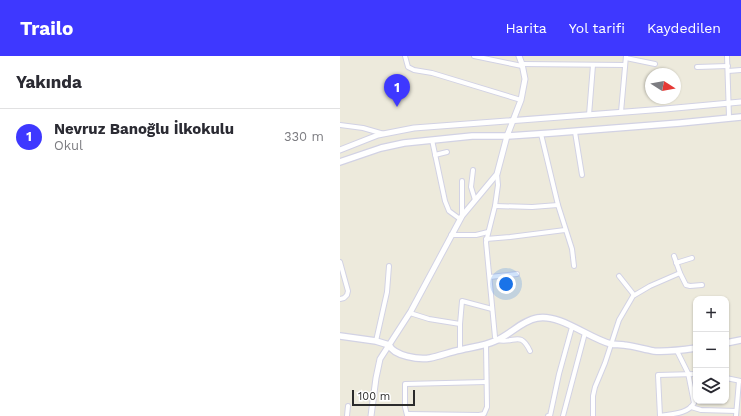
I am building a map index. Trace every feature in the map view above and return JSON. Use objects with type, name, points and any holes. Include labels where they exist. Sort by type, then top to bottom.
[{"type":"main road","points":[[340,162],[381,148],[404,143],[472,136],[507,136],[575,132],[741,117]]},
{"type":"main road","points":[[340,336],[376,341],[389,345],[395,353],[429,359],[460,350],[486,345],[497,340],[529,320],[539,317],[548,318],[572,326],[585,334],[612,344],[654,351],[677,351],[693,348]]},
{"type":"main road","points":[[729,342],[741,340]]},
{"type":"street","points":[[405,56],[408,67],[414,70],[432,73],[521,100]]},
{"type":"street","points":[[474,56],[522,65],[626,65]]},
{"type":"street","points":[[519,56],[525,79],[521,100],[507,136],[497,174],[498,184],[495,206],[486,239],[495,337],[497,340],[502,341],[521,339],[526,342],[530,351]]},
{"type":"street","points":[[727,56],[729,117]]},
{"type":"street","points":[[621,112],[626,57],[655,64]]},
{"type":"street","points":[[589,115],[593,64]]},
{"type":"street","points":[[697,66],[741,70]]},
{"type":"street","points":[[340,150],[384,134],[414,128],[741,102]]},
{"type":"street","points":[[340,125],[363,128],[384,134]]},
{"type":"street","points":[[575,132],[582,175]]},
{"type":"street","points":[[541,134],[558,205],[572,249],[574,266]]},
{"type":"street","points":[[432,140],[445,201],[449,211],[461,217]]},
{"type":"street","points":[[435,155],[447,152]]},
{"type":"street","points":[[473,170],[471,188],[475,200]]},
{"type":"street","points":[[371,416],[380,359],[410,313],[461,217],[497,174]]},
{"type":"street","points":[[461,217],[462,181]]},
{"type":"street","points":[[495,206],[532,207],[558,205]]},
{"type":"street","points":[[486,239],[565,230]]},
{"type":"street","points":[[451,235],[476,235],[488,232]]},
{"type":"street","points":[[674,256],[686,285],[702,285]]},
{"type":"street","points":[[676,263],[692,258]]},
{"type":"street","points":[[340,262],[348,291],[348,295],[340,299]]},
{"type":"street","points":[[376,341],[387,292],[390,266]]},
{"type":"street","points":[[593,416],[595,387],[612,344],[619,320],[634,295],[650,286],[680,273]]},
{"type":"street","points":[[490,277],[517,274]]},
{"type":"street","points":[[618,276],[634,295]]},
{"type":"street","points":[[460,350],[462,301],[492,309]]},
{"type":"street","points":[[410,313],[460,324]]},
{"type":"street","points":[[550,416],[559,374],[572,326]]},
{"type":"street","points":[[563,416],[585,334]]},
{"type":"street","points":[[486,345],[487,407],[484,414],[407,415],[405,407],[405,384],[486,382]]},
{"type":"street","points":[[677,351],[688,373],[694,403],[691,408]]},
{"type":"street","points":[[693,374],[658,375],[660,416],[681,412],[691,408],[701,410],[736,411]]},
{"type":"street","points":[[729,379],[740,381],[736,416]]},
{"type":"street","points":[[347,416],[348,406]]},
{"type":"place","name":"Nevruz Banoğlu İlkokulu","points":[[397,107]]}]
